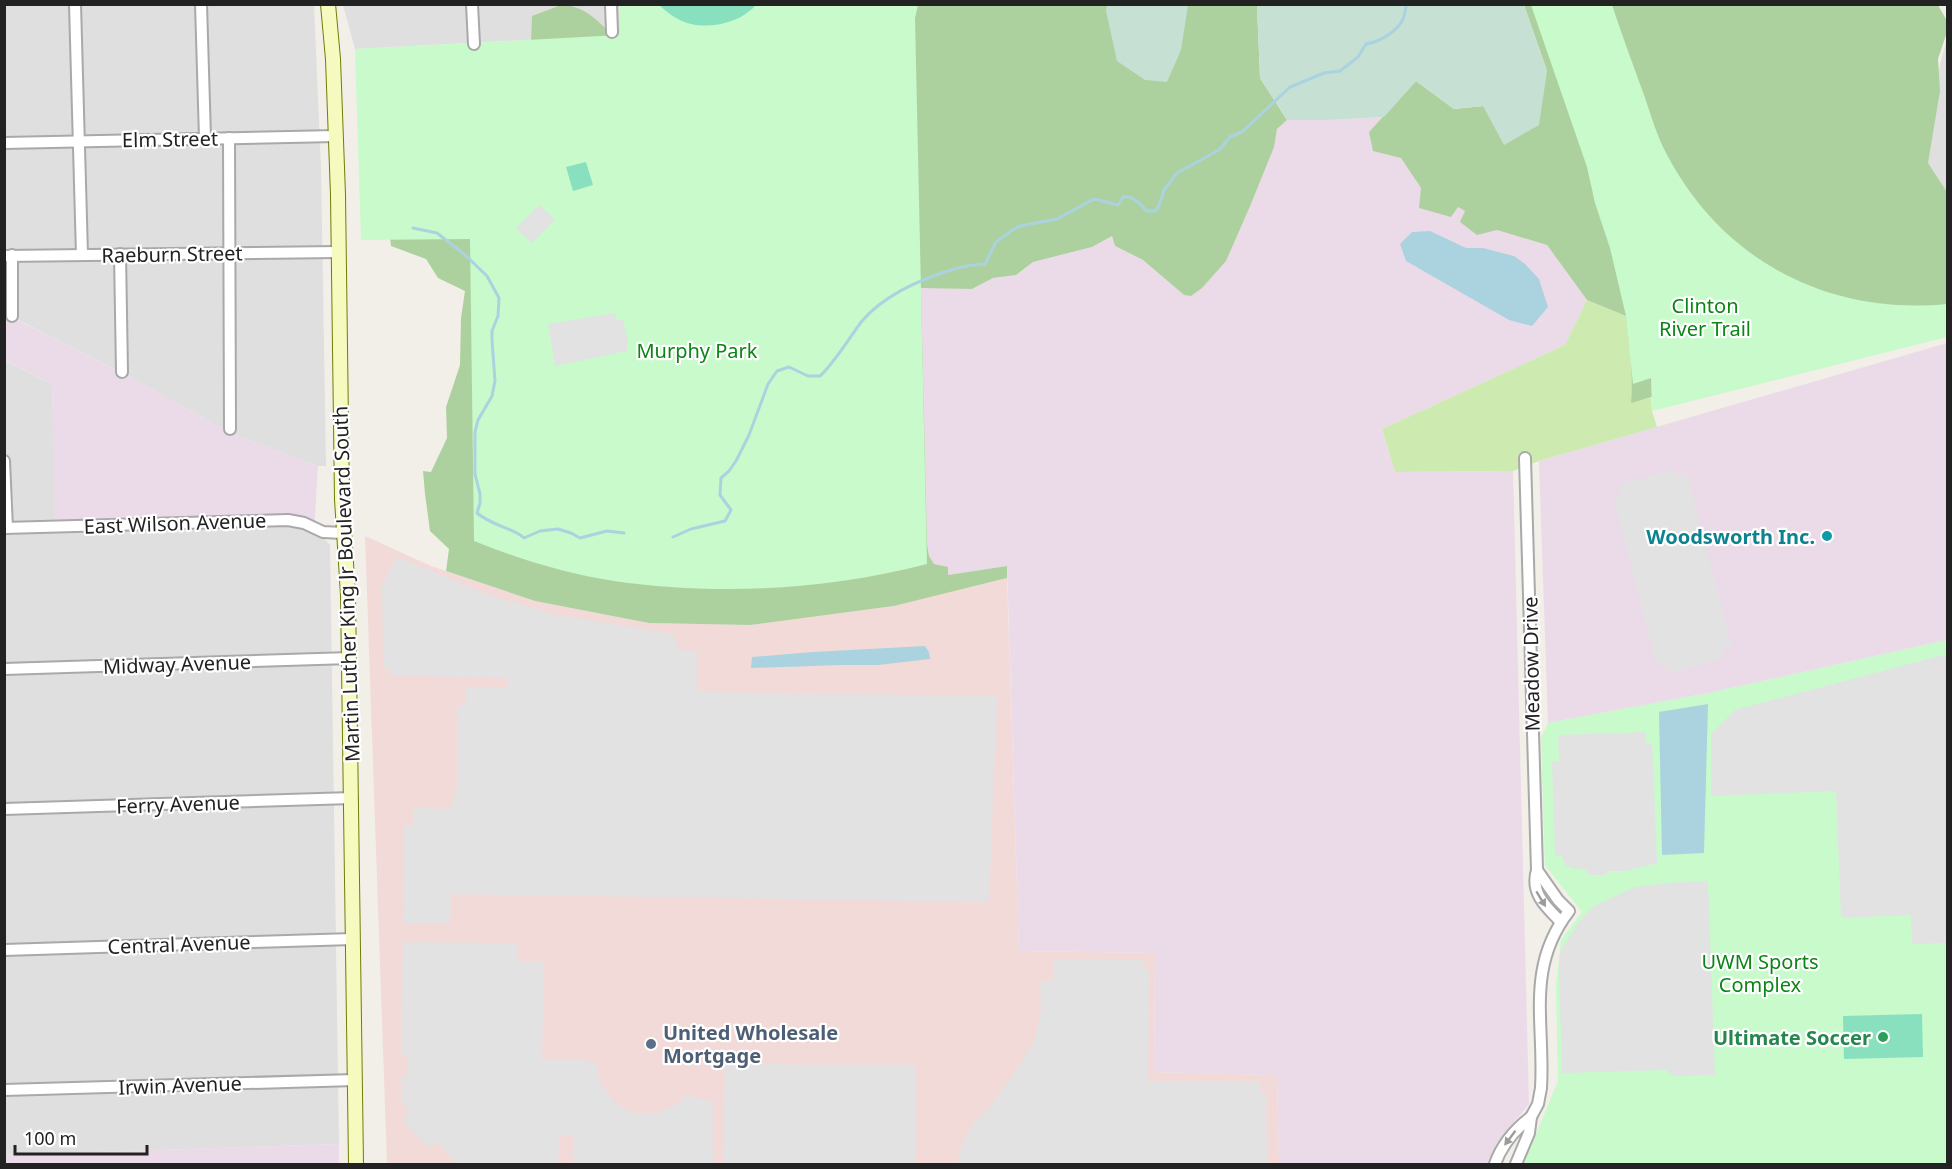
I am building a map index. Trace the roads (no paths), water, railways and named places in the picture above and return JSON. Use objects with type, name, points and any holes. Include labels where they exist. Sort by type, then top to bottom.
[{"type":"main road","name":"Martin Luther King Jr Boulevard South","points":[[328,4],[336,136],[344,533],[350,658],[356,1164]]},
{"type":"street","points":[[75,4],[82,255]]},
{"type":"street","points":[[201,4],[206,138]]},
{"type":"street","points":[[472,4],[474,44]]},
{"type":"street","points":[[611,4],[612,32]]},
{"type":"street","name":"Elm Street","points":[[4,143],[336,136]]},
{"type":"street","points":[[229,138],[230,429]]},
{"type":"street","name":"Raeburn Street","points":[[8,255],[339,252]]},
{"type":"street","points":[[120,254],[122,372]]},
{"type":"street","points":[[8,255],[12,316]]},
{"type":"street","name":"Meadow Drive","points":[[1526,458],[1537,870],[1534,880],[1536,891],[1544,904],[1561,922]]},
{"type":"street","points":[[4,462],[6,528]]},
{"type":"street","name":"East Wilson Avenue","points":[[6,528],[288,520],[304,523],[323,532],[344,533]]},
{"type":"street","name":"Midway Avenue","points":[[4,669],[350,658]]},
{"type":"street","name":"Ferry Avenue","points":[[4,809],[352,798]]},
{"type":"street","points":[[1495,1164],[1511,1135],[1531,1117],[1538,1104],[1541,1088],[1541,972],[1548,945],[1569,911],[1558,900],[1537,870]]},
{"type":"street","name":"Central Avenue","points":[[4,950],[353,939]]},
{"type":"street","name":"Irwin Avenue","points":[[4,1090],[355,1080]]},
{"type":"street","points":[[1516,1164],[1529,1133],[1531,1117]]},
{"type":"water","points":[[1430,231],[1466,248],[1483,248],[1514,256],[1539,279],[1548,307],[1532,326],[1509,320],[1406,261],[1400,244],[1412,232]]},
{"type":"water","points":[[925,646],[930,659],[878,665],[751,668],[752,657]]},
{"type":"water","points":[[1708,704],[1704,853],[1662,855],[1659,712]]},
{"type":"waterway","points":[[673,537],[691,529],[725,521],[731,510],[720,495],[721,478],[736,461],[749,435],[768,384],[777,371],[789,367],[808,376],[820,376],[862,321],[882,302],[932,277],[961,267],[985,264],[996,242],[1020,226],[1057,219],[1094,199],[1118,205],[1123,197],[1130,197],[1147,211],[1155,211],[1164,190],[1177,173],[1219,150],[1230,137],[1242,132],[1290,87],[1324,73],[1340,71],[1358,57],[1366,44],[1382,39],[1397,28],[1403,19],[1407,4]]},
{"type":"waterway","points":[[413,228],[437,233],[464,254],[487,276],[499,298],[498,316],[492,331],[495,381],[492,396],[478,420],[475,432],[475,474],[480,494],[477,513],[524,538],[540,531],[558,529],[580,538],[607,531],[624,533]]},
{"type":"place","name":"Woodsworth Inc.","points":[[1827,536]]},
{"type":"place","name":"Ultimate Soccer","points":[[1883,1037]]},
{"type":"place","name":"United Wholesale Mortgage","points":[[651,1044]]},
{"type":"park label","name":"Clinton River Trail","points":[[1705,316]]},
{"type":"park label","name":"Murphy Park","points":[[697,350]]},
{"type":"park label","name":"UWM Sports Complex","points":[[1760,972]]}]
